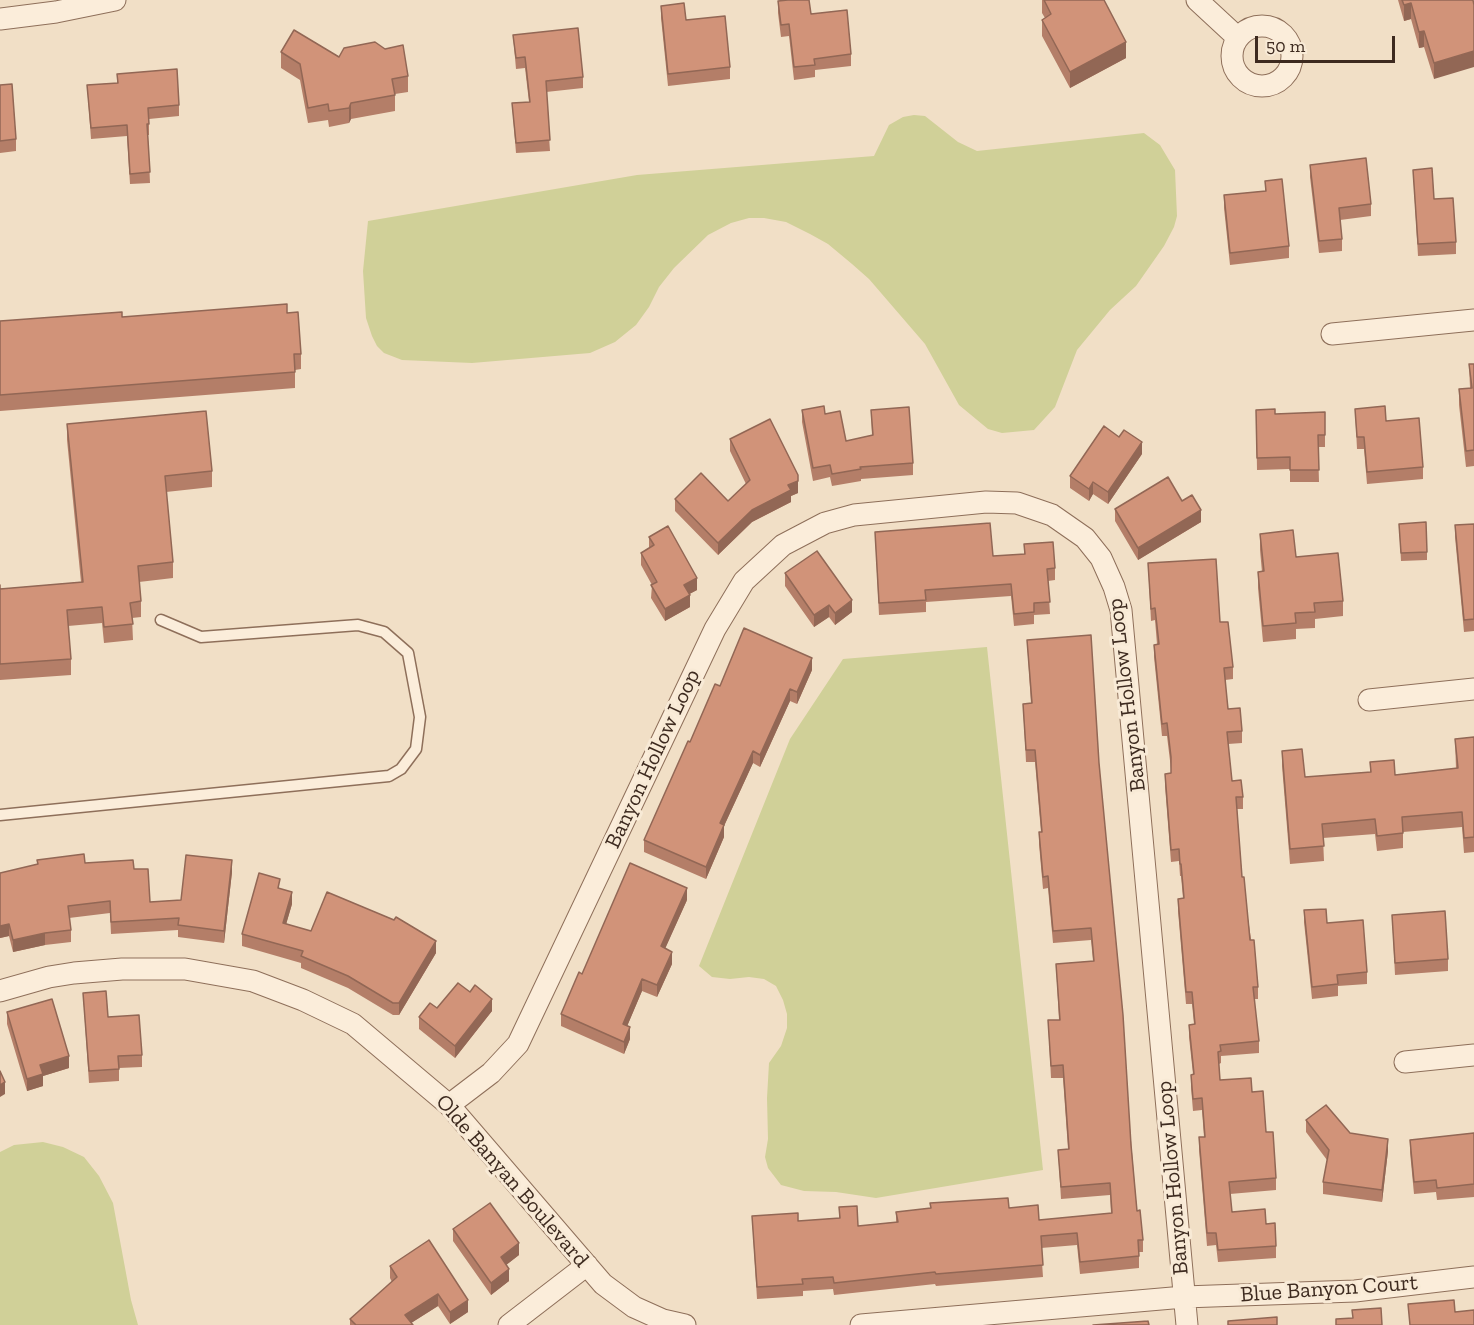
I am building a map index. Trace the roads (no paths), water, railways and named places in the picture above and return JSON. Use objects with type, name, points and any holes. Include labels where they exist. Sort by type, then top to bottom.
[{"type":"street","points":[[0,19],[56,12],[115,0]]},
{"type":"street","points":[[1197,0],[1238,38]]},
{"type":"street","points":[[1332,334],[1474,320]]},
{"type":"street","name":"Banyon Hollow Loop","points":[[449,1105],[491,1073],[518,1044],[715,629],[744,581],[783,545],[825,524],[854,515],[986,502],[1017,503],[1052,515],[1085,538],[1101,558],[1121,610],[1186,1325]]},
{"type":"street","points":[[1369,699],[1474,689]]},
{"type":"street","name":"Olde Banyan Boulevard","points":[[0,991],[49,977],[122,969],[185,969],[253,981],[303,1000],[353,1024],[449,1105],[603,1284],[634,1307],[663,1320],[685,1325]]},
{"type":"street","points":[[1405,1062],[1474,1055]]},
{"type":"street","points":[[509,1325],[586,1265]]},
{"type":"street","name":"Blue Banyon Court","points":[[1184,1297],[1355,1291],[1474,1277]]},
{"type":"street","points":[[861,1325],[1184,1297]]},
{"type":"lane","points":[[0,815],[389,776],[401,769],[416,749],[420,717],[408,653],[384,632],[358,625],[201,637],[161,620]]}]
